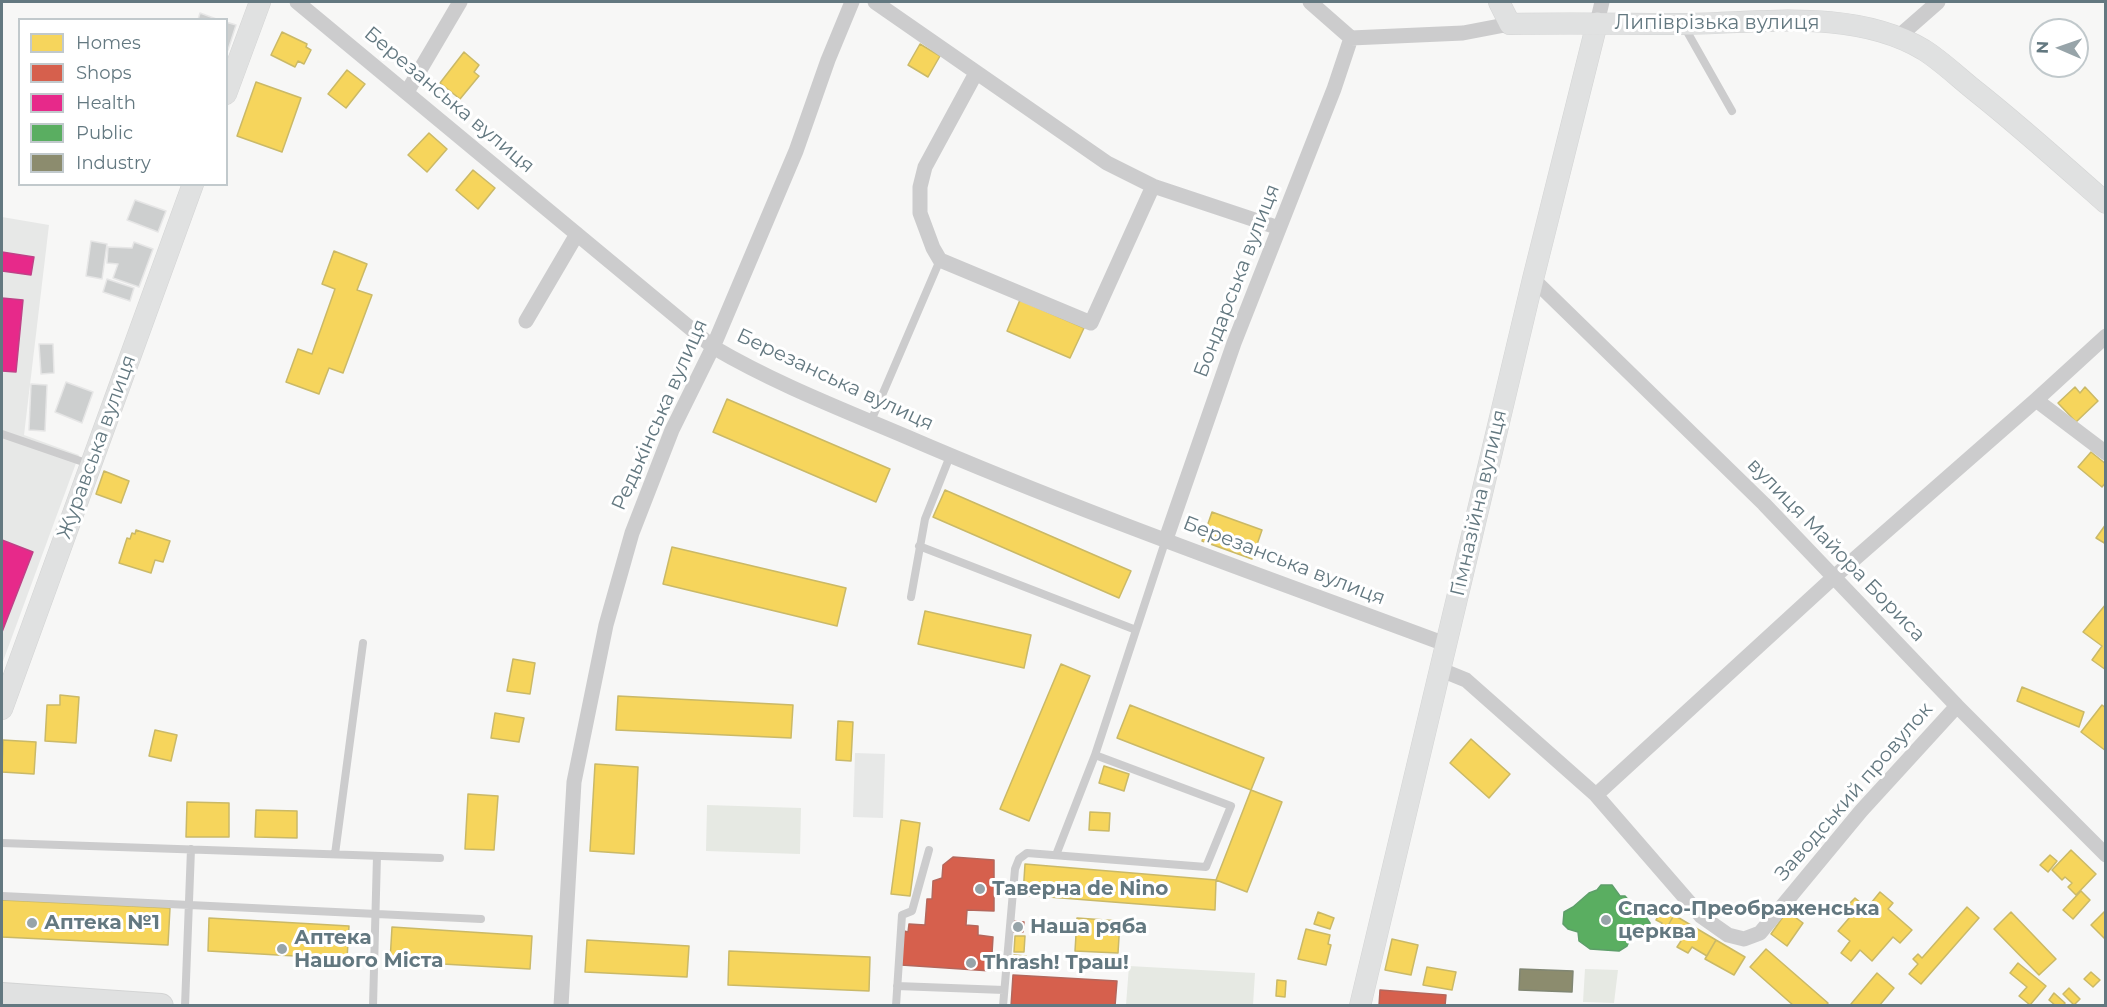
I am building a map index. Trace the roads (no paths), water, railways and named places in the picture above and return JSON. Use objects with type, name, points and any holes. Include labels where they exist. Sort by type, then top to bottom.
[{"type":"main road","points":[[2,995],[161,1005]]},
{"type":"street","points":[[228,89],[260,2]]},
{"type":"street","name":"Березанська вулиця","points":[[297,2],[713,347],[747,367],[950,456],[1445,644]]},
{"type":"street","points":[[407,92],[460,2]]},
{"type":"street","name":"Редькінська вулиця","points":[[561,1005],[574,782],[606,625],[632,532],[672,430],[713,347],[796,151],[828,60],[852,2]]},
{"type":"street","points":[[875,2],[1099,158],[1153,186],[1279,228]]},
{"type":"street","points":[[1310,2],[1351,38],[1463,33],[1510,24],[1498,2]]},
{"type":"street","name":"Гімназійна вулиця","points":[[1360,1005],[1533,279],[1602,2]]},
{"type":"street","points":[[1897,38],[1938,2]]},
{"type":"street","name":"Липіврізька вулиця","points":[[1510,24],[1683,24],[1807,20],[1875,30],[1924,51],[2023,129],[2106,202]]},
{"type":"street","name":"Бондарська вулиця","points":[[1166,539],[1234,343],[1334,89],[1351,38]]},
{"type":"street","points":[[976,73],[925,167],[920,187],[920,213],[940,260],[1091,324],[1153,186]]},
{"type":"street","name":"Журавська вулиця","points":[[2,709],[192,186]]},
{"type":"street","points":[[526,321],[577,234]]},
{"type":"street","name":"вулиця Майора Бориса","points":[[1533,279],[1764,504],[1958,706],[2106,855]]},
{"type":"street","points":[[1439,669],[1466,680],[1596,795],[1834,577],[2106,336]]},
{"type":"street","points":[[2036,400],[2106,453]]},
{"type":"street","name":"Заводський провулок","points":[[1596,795],[1701,916],[1728,935],[1744,939],[1760,933],[1862,811],[1958,706]]},
{"type":"lane","points":[[1683,24],[1732,111]]},
{"type":"lane","points":[[871,422],[940,260]]},
{"type":"lane","points":[[2,434],[90,464]]},
{"type":"lane","points":[[911,597],[925,519],[950,456]]},
{"type":"lane","points":[[1056,855],[1095,755],[1166,539]]},
{"type":"lane","points":[[920,546],[1136,630]]},
{"type":"lane","points":[[335,854],[363,643]]},
{"type":"lane","points":[[1003,1005],[1015,869],[1019,860],[1027,853],[1206,867],[1231,806],[1095,755]]},
{"type":"lane","points":[[2,843],[440,858]]},
{"type":"lane","points":[[185,1005],[191,849]]},
{"type":"lane","points":[[896,1005],[902,915],[912,911],[929,850]]},
{"type":"lane","points":[[373,1005],[377,856]]},
{"type":"lane","points":[[2,896],[481,919]]},
{"type":"lane","points":[[897,986],[1004,990]]},
{"type":"place","name":"Таверна de Nino","points":[[980,889]]},
{"type":"place","name":"Спасо-Преображенська церква","points":[[1606,920]]},
{"type":"place","name":"Аптека №1","points":[[32,923]]},
{"type":"place","name":"Наша ряба","points":[[1018,927]]},
{"type":"place","name":"Аптека Нашого Міста","points":[[282,949]]},
{"type":"place","name":"Thrash! Траш!","points":[[971,963]]}]
